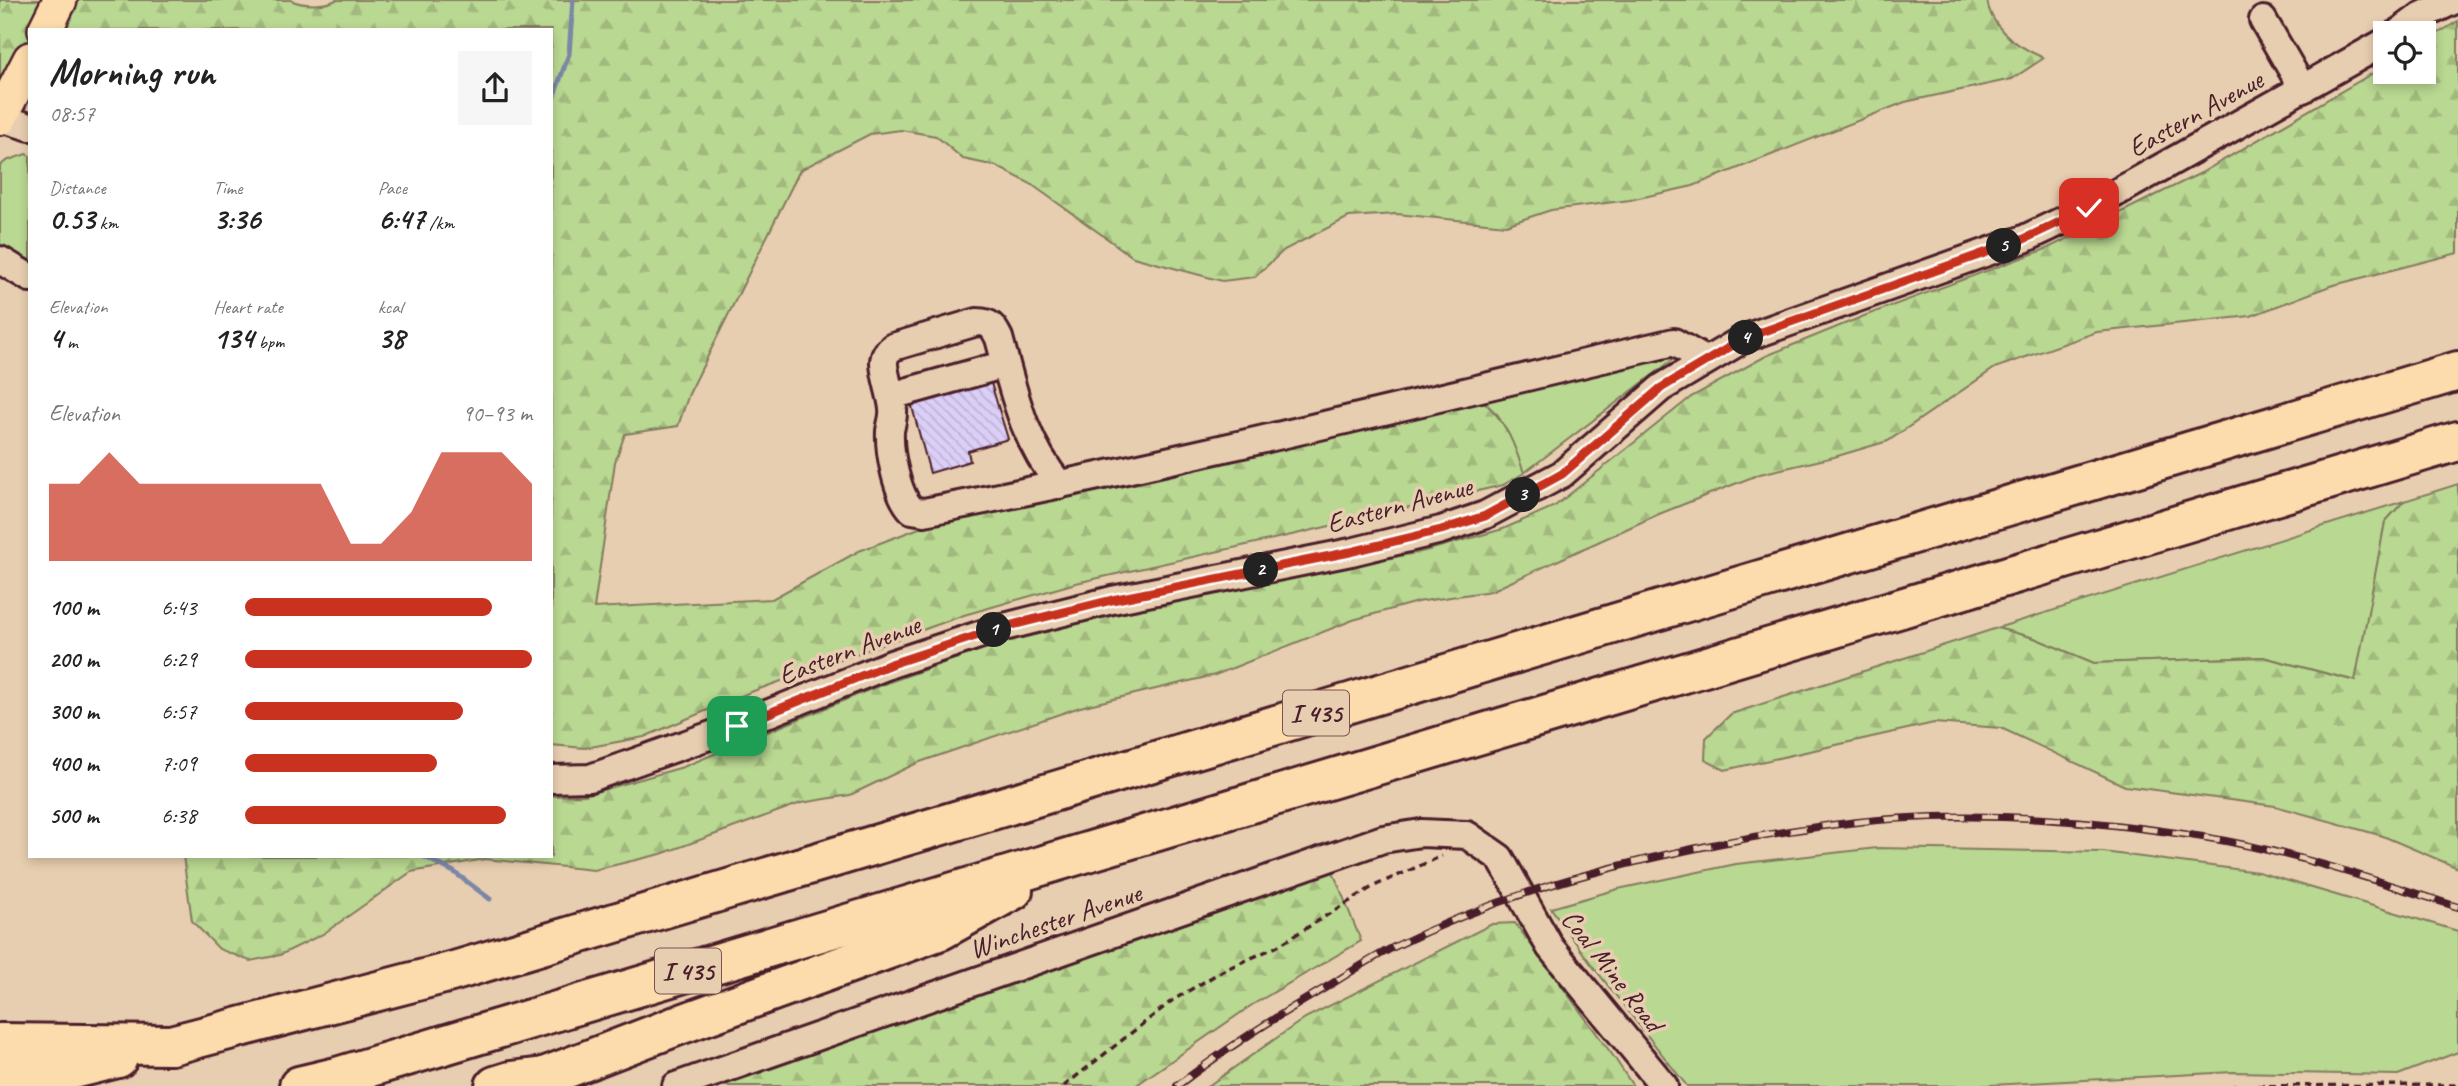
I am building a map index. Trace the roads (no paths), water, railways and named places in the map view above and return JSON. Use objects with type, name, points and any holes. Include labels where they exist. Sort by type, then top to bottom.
[{"type":"highway","name":"I 435","points":[[0,1081],[41,1077],[464,968],[2458,371]]},
{"type":"highway","name":"I 435","points":[[299,1086],[350,1073],[2458,441]]},
{"type":"highway","points":[[495,1086],[511,1080],[538,1082],[679,1025],[941,930],[1076,855]]},
{"type":"highway","points":[[0,1043],[171,1045]]},
{"type":"main road","points":[[46,28],[60,0]]},
{"type":"main road","points":[[0,118],[28,63]]},
{"type":"street","points":[[2416,8],[2455,0]]},
{"type":"street","points":[[2263,20],[2303,89]]},
{"type":"street","name":"Eastern Avenue","points":[[553,779],[590,778],[737,726],[891,664],[1000,628],[1112,600],[1350,552],[1441,530],[1485,516],[1562,474],[1661,388],[1745,338],[2024,239],[2089,208],[2373,49]]},
{"type":"street","points":[[0,118],[28,126]]},
{"type":"street","points":[[0,260],[28,277]]},
{"type":"street","points":[[1060,485],[1043,464],[1030,441],[1020,417],[993,325],[977,322],[893,348],[886,353],[883,363],[894,412],[890,432],[891,447],[899,486],[904,502],[912,510],[924,512],[1060,485],[1674,342],[1705,360]]},
{"type":"street","points":[[891,396],[1006,364]]},
{"type":"street","name":"Winchester Avenue","points":[[676,1086],[1383,839],[1421,833],[1465,836]]},
{"type":"street","name":"Coal Mine Road","points":[[1465,836],[1500,858],[1550,947],[1664,1086]]},
{"type":"waterway","points":[[553,98],[569,54],[573,0]]},
{"type":"waterway","points":[[427,858],[454,872],[490,899]]},
{"type":"railway","points":[[1177,1086],[1252,1033],[1370,960],[1473,912],[1552,885],[1633,862],[1743,839],[1824,826],[1905,818],[1966,816],[2034,818],[2136,828],[2203,837],[2268,850],[2332,867],[2458,907]]}]
